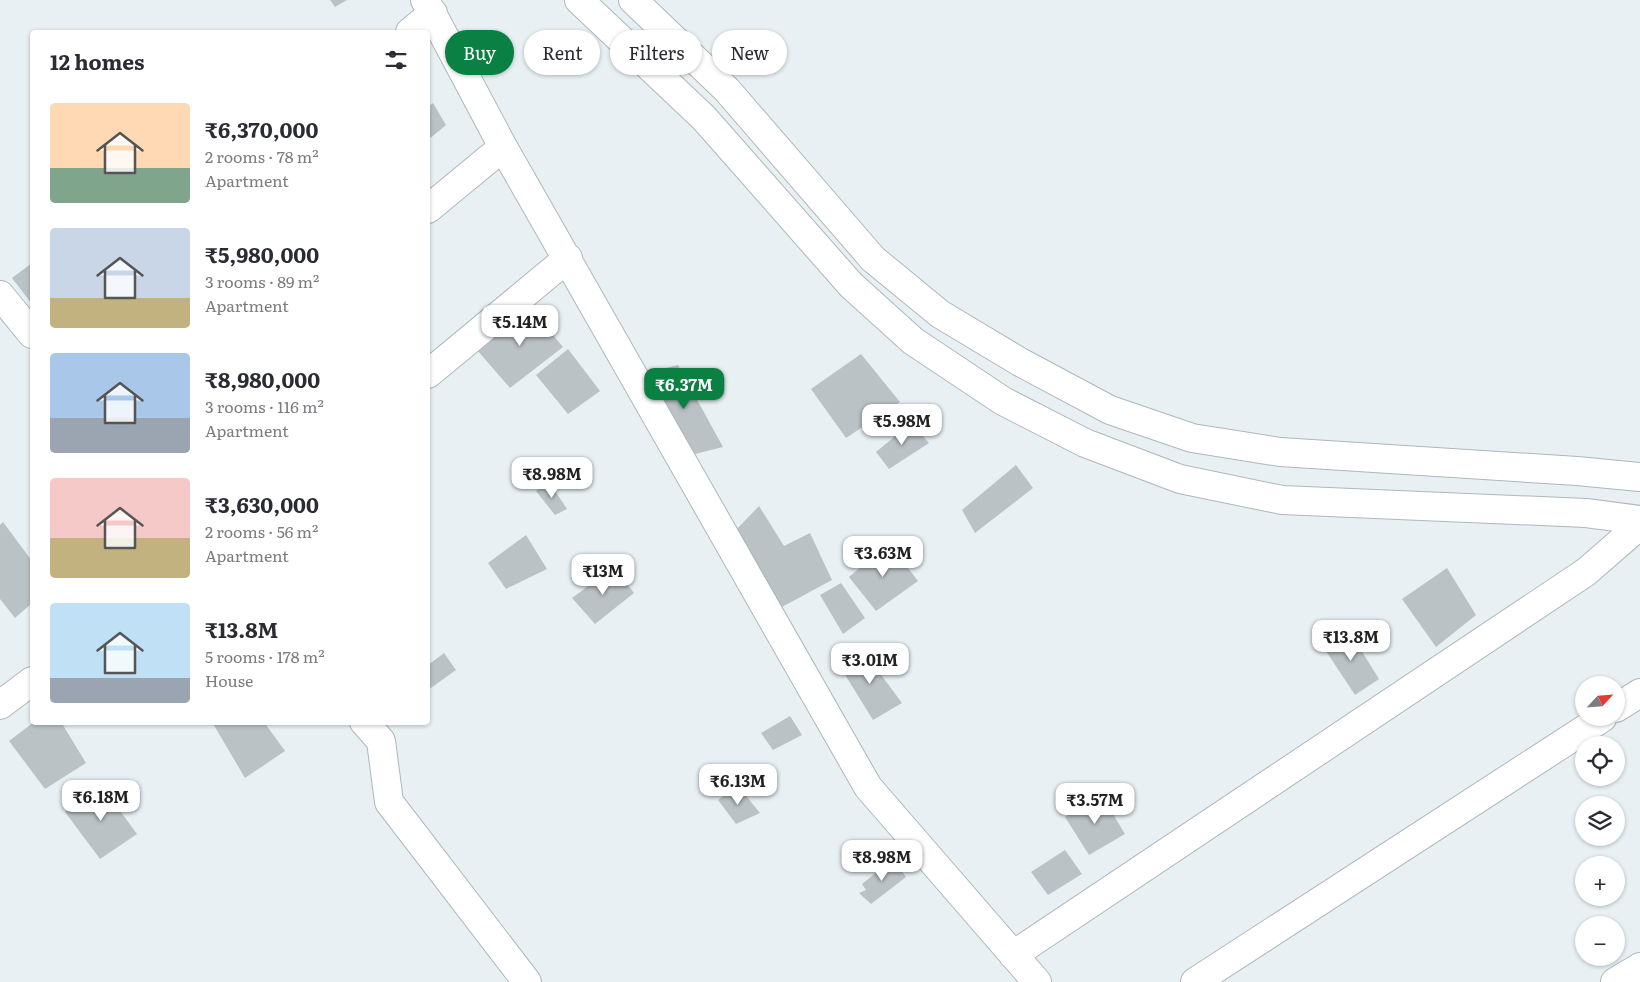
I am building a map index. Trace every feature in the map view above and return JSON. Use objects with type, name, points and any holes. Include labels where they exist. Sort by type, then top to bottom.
[{"type":"street","points":[[578,0],[704,118],[851,285],[913,342],[1003,401],[1085,443],[1180,479],[1282,500],[1586,513],[1640,520]]},
{"type":"street","points":[[634,0],[727,90],[873,258],[940,314],[1020,362],[1110,410],[1192,438],[1280,452],[1577,471],[1640,478]]},
{"type":"street","points":[[412,30],[429,7],[503,147],[868,787],[1037,982]]},
{"type":"street","points":[[430,207],[503,147]]},
{"type":"street","points":[[430,372],[568,258]]},
{"type":"street","points":[[0,296],[30,332]]},
{"type":"street","points":[[1013,955],[1586,572],[1640,525]]},
{"type":"street","points":[[0,705],[30,682]]},
{"type":"street","points":[[1625,702],[1640,693]]},
{"type":"street","points":[[367,725],[380,741],[389,802],[527,982]]},
{"type":"street","points":[[1194,982],[1590,726]]},
{"type":"street","points":[[1615,982],[1640,967]]},
{"type":"building","points":[[330,0],[347,0],[335,7]]},
{"type":"building","points":[[433,103],[446,125],[430,138],[430,105]]},
{"type":"building","points":[[30,264],[30,302],[12,278]]},
{"type":"building","points":[[528,305],[563,347],[510,388],[477,350]]},
{"type":"building","points":[[568,349],[600,391],[568,414],[536,375]]},
{"type":"building","points":[[861,354],[900,402],[846,438],[811,389]]},
{"type":"building","points":[[678,365],[723,447],[691,455],[646,373]]},
{"type":"building","points":[[911,423],[929,443],[889,469],[876,452]]},
{"type":"building","points":[[1016,465],[1033,488],[975,533],[962,510]]},
{"type":"building","points":[[549,482],[567,509],[555,515],[536,491]]},
{"type":"building","points":[[759,506],[784,546],[810,533],[832,580],[780,608],[734,532]]},
{"type":"building","points":[[3,522],[30,558],[30,605],[15,618],[0,599],[0,525]]},
{"type":"building","points":[[526,535],[547,569],[506,589],[488,563]]},
{"type":"building","points":[[889,543],[918,581],[876,611],[849,577]]},
{"type":"building","points":[[614,567],[634,593],[595,624],[572,598]]},
{"type":"building","points":[[1447,568],[1476,615],[1436,647],[1402,599]]},
{"type":"building","points":[[841,583],[865,618],[843,634],[820,595]]},
{"type":"building","points":[[1348,629],[1379,679],[1355,695],[1322,645]]},
{"type":"building","points":[[862,649],[902,703],[873,720],[839,665]]},
{"type":"building","points":[[444,653],[456,670],[430,689],[430,664]]},
{"type":"building","points":[[790,716],[802,735],[773,750],[761,733]]},
{"type":"building","points":[[30,725],[63,725],[86,763],[45,789],[9,741]]},
{"type":"building","points":[[214,725],[266,725],[285,751],[245,778]]},
{"type":"building","points":[[101,785],[137,834],[100,859],[65,812]]},
{"type":"building","points":[[738,786],[760,813],[736,824],[718,800]]},
{"type":"building","points":[[1101,794],[1125,834],[1089,855],[1065,817]]},
{"type":"building","points":[[1065,850],[1082,874],[1048,895],[1031,872]]},
{"type":"building","points":[[893,859],[906,877],[871,904],[859,893],[866,890],[862,884]]}]
